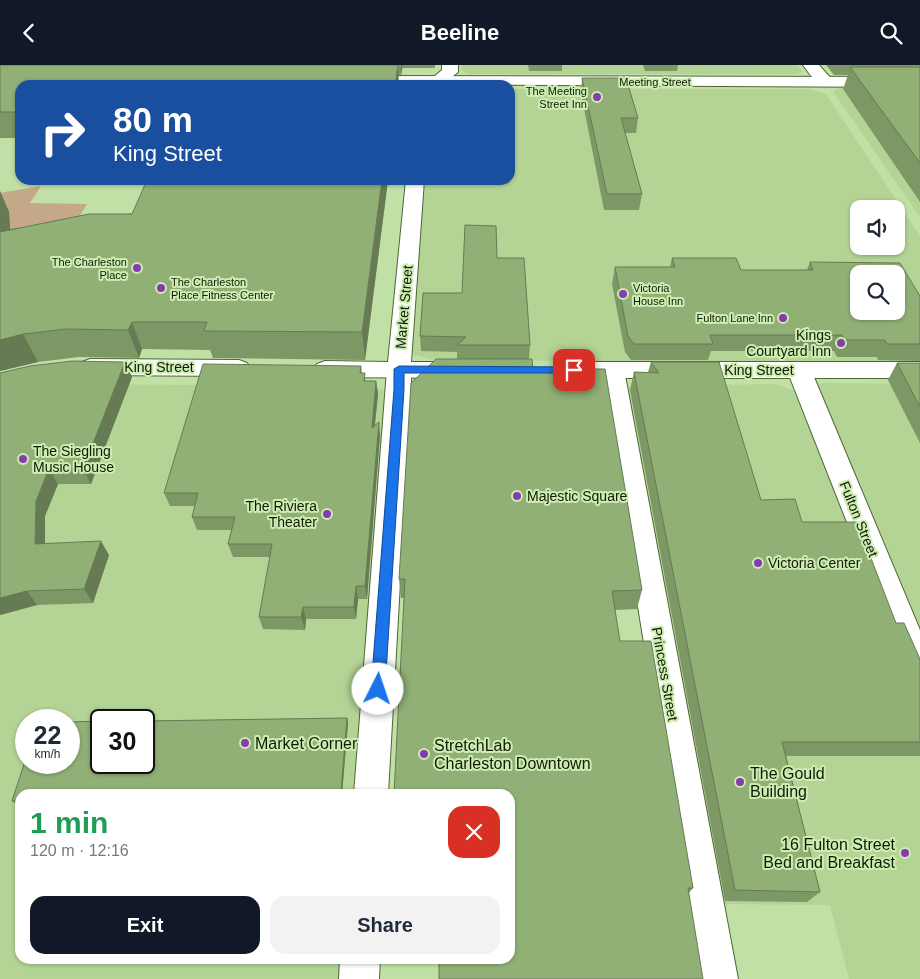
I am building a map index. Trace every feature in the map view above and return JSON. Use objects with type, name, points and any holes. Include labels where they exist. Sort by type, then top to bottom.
[{"type":"street","points":[[384,80],[386,65]]},
{"type":"street","points":[[439,80],[450,72],[450,65]]},
{"type":"street","points":[[811,65],[826,83]]},
{"type":"street","name":"Meeting Street","points":[[515,83],[920,82]]},
{"type":"street","name":"Market Street","points":[[371,789],[399,369],[415,185]]},
{"type":"street","name":"King Street","points":[[66,368],[258,368]]},
{"type":"street","points":[[307,369],[487,370]]},
{"type":"street","name":"King Street","points":[[544,370],[920,370]]},
{"type":"street","name":"Princess Street","points":[[612,370],[718,979]]},
{"type":"street","name":"Fulton Street","points":[[799,370],[920,667]]},
{"type":"street","points":[[359,979],[360,964]]},
{"type":"shaded area","points":[[461,65],[797,65],[802,72],[796,74],[469,74],[462,71]]},
{"type":"shaded area","points":[[841,88],[920,89],[920,217],[834,93],[835,90]]},
{"type":"shaded area","points":[[515,89],[809,89],[826,94],[896,200],[850,200],[850,255],[905,255],[905,213],[920,236],[920,363],[436,360],[414,355],[410,347],[424,185],[515,185]]},
{"type":"shaded area","points":[[41,186],[30,203],[87,204],[62,246],[0,259],[0,193]]},
{"type":"shaded area","points":[[823,383],[920,384],[920,645],[815,386]]},
{"type":"shaded area","points":[[54,384],[371,386],[382,389],[387,394],[356,789],[15,789],[15,964],[342,964],[341,979],[0,979],[0,395]]},
{"type":"shaded area","points":[[775,384],[793,390],[799,398],[920,715],[920,979],[849,979],[830,905],[715,904],[621,389],[631,386]]},
{"type":"building","points":[[0,65],[398,65],[396,80],[15,80],[15,112],[0,112]]},
{"type":"building","points":[[850,67],[920,67],[920,163]]},
{"type":"building","points":[[582,78],[626,78],[638,118],[621,118],[642,194],[607,194]]},
{"type":"building","name":"The Charleston Place","points":[[145,185],[381,185],[362,332],[204,331],[207,322],[132,322],[128,330],[66,329],[23,334],[0,340],[0,232],[89,214],[132,214]]},
{"type":"building","points":[[465,225],[496,226],[497,258],[524,258],[530,345],[457,345],[466,337],[420,336],[423,293],[462,293]]},
{"type":"building","points":[[672,258],[736,258],[741,270],[813,270],[810,262],[900,263],[901,265],[850,265],[850,320],[905,320],[905,271],[920,296],[920,344],[887,344],[885,340],[844,340],[842,335],[710,335],[713,344],[634,344],[628,336],[615,267],[675,267]]},
{"type":"building","points":[[436,359],[532,359],[533,369],[605,369],[642,590],[612,591],[620,641],[651,641],[693,888],[688,888],[703,979],[439,979],[439,964],[515,964],[515,789],[394,789],[405,579],[399,579],[411,383]]},
{"type":"building","points":[[72,361],[125,362],[83,469],[49,469],[36,501],[35,544],[101,541],[84,589],[27,591],[0,598],[0,373],[30,366]]},
{"type":"building","name":"Victoria Center","points":[[651,362],[719,362],[761,500],[795,499],[802,522],[857,522],[896,623],[904,623],[920,659],[920,742],[782,742],[820,892],[735,890],[634,372],[659,373]]},
{"type":"building","points":[[897,363],[920,363],[920,407]]},
{"type":"building","points":[[203,364],[361,366],[360,373],[365,373],[364,381],[376,381],[372,428],[379,422],[365,586],[356,586],[354,607],[303,607],[301,617],[259,617],[272,544],[228,544],[235,517],[192,517],[198,493],[164,493]]},
{"type":"building","name":"Market Corner","points":[[347,718],[341,789],[16,789],[21,774],[80,774],[80,722],[90,721],[90,774],[155,774],[155,721]]},
{"type":"place","name":"The Meeting Street Inn","points":[[597,97]]},
{"type":"place","name":"The Charleston Place","points":[[137,268]]},
{"type":"place","name":"The Charleston Place Fitness Center","points":[[161,288]]},
{"type":"place","name":"Victoria House Inn","points":[[623,294]]},
{"type":"place","name":"Fulton Lane Inn","points":[[783,318]]},
{"type":"place","name":"Kings Courtyard Inn","points":[[841,343]]},
{"type":"place","name":"The Siegling Music House","points":[[23,459]]},
{"type":"place","name":"Majestic Square","points":[[517,496]]},
{"type":"place","name":"The Riviera Theater","points":[[327,514]]},
{"type":"place","name":"Victoria Center","points":[[758,563]]},
{"type":"place","name":"Market Corner","points":[[245,743]]},
{"type":"place","name":"StretchLab Charleston Downtown","points":[[424,754]]},
{"type":"place","name":"The Gould Building","points":[[740,782]]},
{"type":"place","name":"16 Fulton Street Bed and Breakfast","points":[[905,853]]},
{"type":"route","points":[[378,689],[399,369],[574,370]]}]
